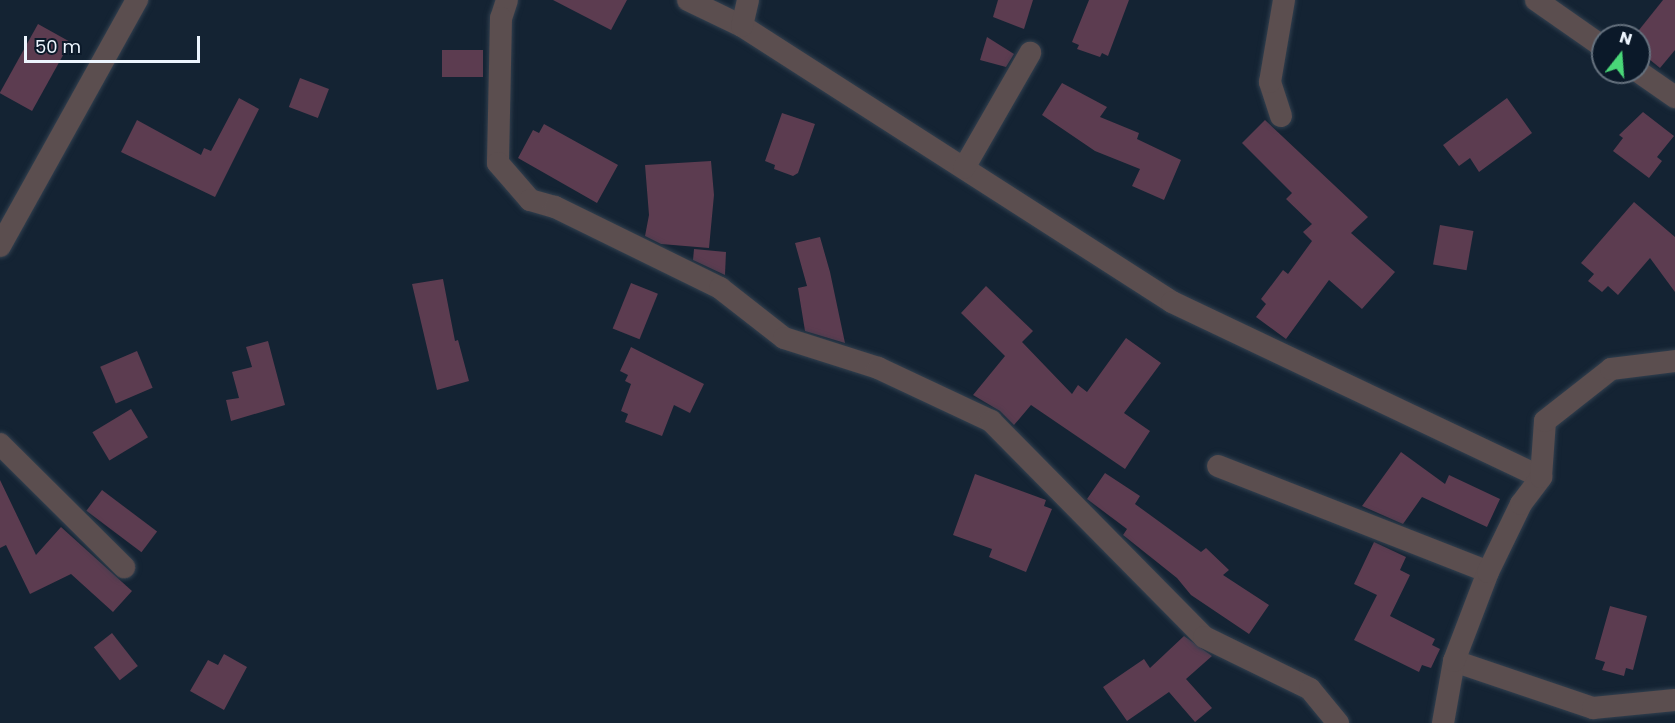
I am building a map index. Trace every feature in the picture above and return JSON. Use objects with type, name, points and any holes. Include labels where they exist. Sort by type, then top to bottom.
[{"type":"street","points":[[0,246],[137,0]]},
{"type":"street","points":[[507,0],[501,18],[498,163],[530,200],[555,207],[720,288],[784,338],[878,368],[991,421],[1204,637],[1310,689],[1338,723]]},
{"type":"street","points":[[688,0],[742,26],[1172,302],[1541,477]]},
{"type":"street","points":[[742,26],[748,0]]},
{"type":"street","points":[[1281,116],[1270,82],[1284,0]]},
{"type":"street","points":[[1536,0],[1591,39]]},
{"type":"street","points":[[964,168],[1030,53]]},
{"type":"street","points":[[1651,80],[1675,97]]},
{"type":"street","points":[[1443,723],[1454,662],[1488,572],[1521,504],[1541,477],[1545,421],[1611,369],[1675,361]]},
{"type":"street","points":[[0,444],[124,567]]},
{"type":"street","points":[[1218,466],[1488,572]]},
{"type":"street","points":[[1454,662],[1593,708],[1675,700]]},
{"type":"building","points":[[553,0],[627,0],[611,30]]},
{"type":"building","points":[[998,0],[1033,0],[1024,29],[993,17]]},
{"type":"building","points":[[1089,0],[1129,0],[1108,56],[1102,53],[1100,57],[1077,49],[1079,45],[1072,42]]},
{"type":"building","points":[[1663,0],[1675,0],[1675,50],[1660,68],[1651,61],[1651,24],[1644,24]]},
{"type":"building","points":[[38,24],[70,42],[32,111],[0,93]]},
{"type":"building","points":[[987,37],[1014,54],[1006,67],[980,60]]},
{"type":"building","points":[[442,50],[483,50],[483,77],[442,77]]},
{"type":"building","points":[[300,78],[329,89],[318,118],[289,107]]},
{"type":"building","points":[[1062,83],[1107,107],[1100,117],[1139,133],[1137,139],[1181,160],[1164,200],[1132,186],[1140,169],[1095,151],[1042,115]]},
{"type":"building","points":[[239,98],[259,109],[215,197],[121,152],[137,120],[201,155],[204,148],[211,151]]},
{"type":"building","points":[[1507,98],[1532,133],[1479,172],[1470,158],[1459,166],[1443,145]]},
{"type":"building","points":[[1643,112],[1674,136],[1657,157],[1662,161],[1649,178],[1613,151],[1623,138],[1619,135]]},
{"type":"building","points":[[782,113],[815,124],[798,173],[793,176],[774,169],[775,165],[765,161]]},
{"type":"building","points":[[1265,120],[1368,217],[1351,233],[1395,272],[1362,309],[1329,280],[1286,339],[1256,317],[1266,304],[1261,299],[1283,270],[1288,274],[1312,241],[1303,232],[1312,224],[1286,199],[1292,193],[1242,143]]},
{"type":"building","points":[[544,124],[618,165],[597,203],[518,158],[533,130],[539,133]]},
{"type":"building","points":[[711,161],[714,195],[709,248],[661,244],[645,236],[649,215],[645,165]]},
{"type":"building","points":[[1634,202],[1675,237],[1675,292],[1650,258],[1618,295],[1608,286],[1602,292],[1588,281],[1594,274],[1581,263]]},
{"type":"building","points":[[1440,225],[1473,231],[1467,270],[1433,264]]},
{"type":"building","points":[[820,237],[845,343],[805,331],[798,288],[807,286],[795,243]]},
{"type":"building","points":[[694,249],[726,252],[725,275],[693,260]]},
{"type":"building","points":[[443,279],[455,341],[458,340],[469,381],[437,390],[412,284]]},
{"type":"building","points":[[631,283],[658,294],[640,339],[613,328]]},
{"type":"building","points":[[986,286],[1033,331],[1022,342],[1072,394],[1078,385],[1087,392],[1126,338],[1161,363],[1124,413],[1150,431],[1125,469],[1031,405],[1014,425],[1000,411],[973,395],[1005,356],[961,313]]},
{"type":"building","points":[[268,341],[285,405],[231,421],[226,400],[239,398],[232,372],[252,367],[246,347]]},
{"type":"building","points":[[631,347],[704,384],[690,413],[674,405],[662,436],[625,422],[628,414],[621,411],[631,384],[625,381],[628,375],[620,371]]},
{"type":"building","points":[[137,351],[153,388],[116,403],[100,367]]},
{"type":"building","points":[[131,409],[148,437],[109,460],[92,432]]},
{"type":"building","points":[[1401,452],[1445,484],[1449,475],[1500,499],[1487,527],[1422,497],[1403,524],[1362,506]]},
{"type":"building","points":[[1105,473],[1140,496],[1135,504],[1201,552],[1206,548],[1229,570],[1223,575],[1269,605],[1249,634],[1191,595],[1177,578],[1123,535],[1127,529],[1087,499]]},
{"type":"building","points":[[975,474],[1046,500],[1044,506],[1052,509],[1026,572],[989,557],[992,549],[953,535]]},
{"type":"building","points":[[0,480],[36,555],[61,527],[132,591],[113,612],[71,574],[30,594],[6,545],[0,548]]},
{"type":"building","points":[[102,490],[157,532],[141,552],[86,511]]},
{"type":"building","points":[[1374,542],[1406,557],[1400,570],[1410,575],[1390,616],[1435,639],[1432,645],[1440,649],[1431,668],[1422,665],[1419,672],[1354,640],[1377,595],[1354,584]]},
{"type":"building","points":[[1610,606],[1647,616],[1633,670],[1626,668],[1624,676],[1602,670],[1605,662],[1595,659]]},
{"type":"building","points":[[112,633],[138,666],[120,680],[94,647]]},
{"type":"building","points":[[1184,636],[1212,656],[1186,679],[1212,708],[1195,722],[1169,692],[1127,721],[1103,687],[1144,659],[1150,668]]},
{"type":"building","points":[[224,654],[247,667],[224,710],[190,691],[208,660],[218,665]]}]
